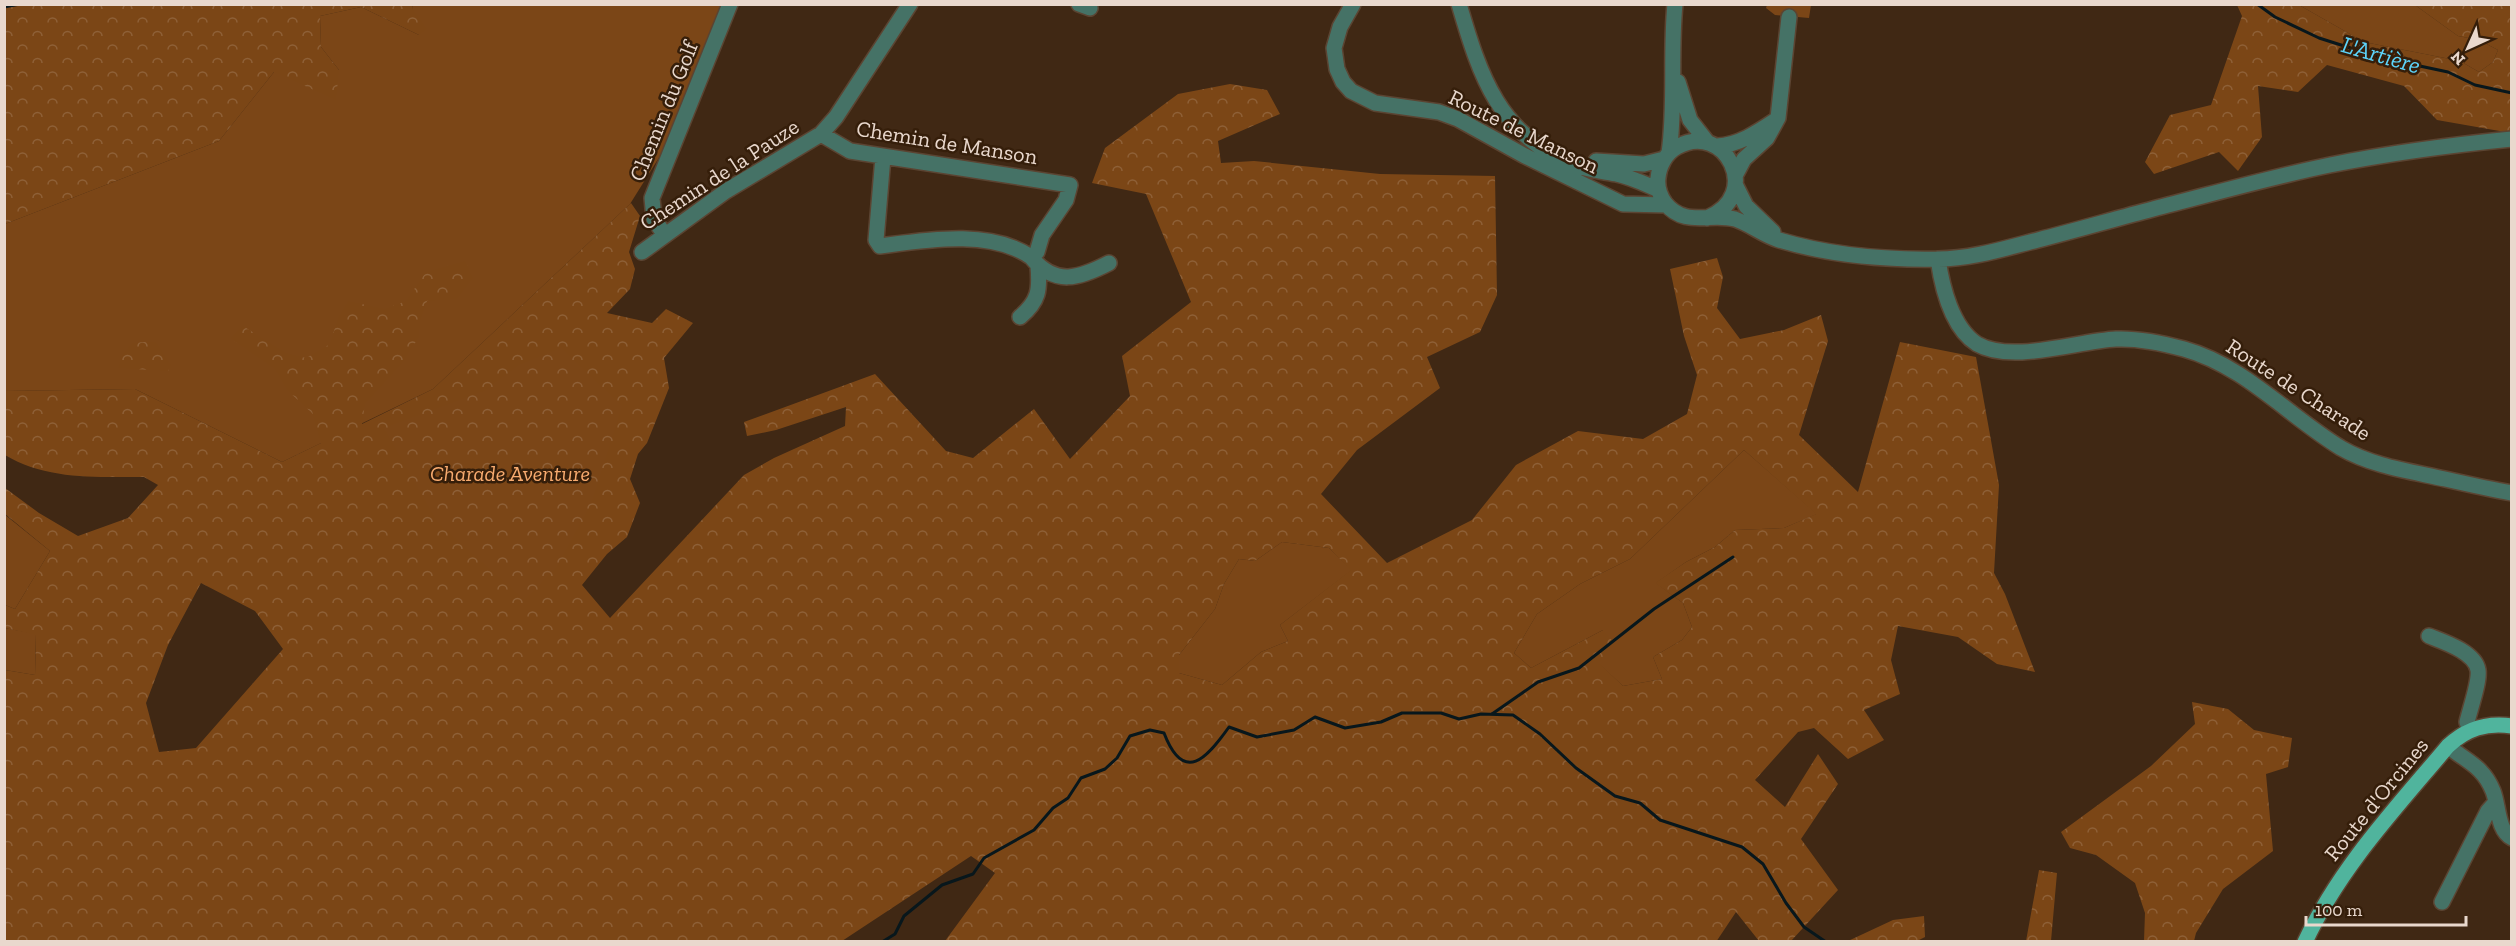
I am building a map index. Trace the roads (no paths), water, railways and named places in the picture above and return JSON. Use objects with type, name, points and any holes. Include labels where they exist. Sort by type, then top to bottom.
[{"type":"main road","name":"Route d'Orcines","points":[[2305,942],[2329,896],[2352,861],[2448,746],[2470,730],[2480,726],[2511,726]]},
{"type":"street","name":"Chemin du Golf","points":[[664,234],[654,219],[652,198],[730,4]]},
{"type":"street","name":"Chemin de la Pauze","points":[[642,252],[726,191],[820,134],[836,117],[910,4]]},
{"type":"street","name":"Route de Manson","points":[[1353,4],[1340,27],[1334,48],[1336,69],[1351,91],[1376,103],[1439,112],[1458,119],[1525,156],[1628,205],[1666,205]]},
{"type":"street","points":[[1459,4],[1475,59],[1485,82],[1503,112],[1526,135],[1579,166],[1633,179],[1659,190]]},
{"type":"street","points":[[1675,4],[1671,75],[1673,123],[1667,156],[1658,179],[1659,190],[1666,205],[1684,218],[1731,218],[1774,239],[1811,250],[1938,259],[2013,246],[2250,183],[2322,167],[2412,151],[2511,139]]},
{"type":"street","points":[[1707,218],[1726,207],[1744,159],[1767,138],[1778,118],[1789,16]]},
{"type":"street","points":[[1673,45],[1683,102],[1690,120],[1730,160],[1746,206],[1763,224],[1794,244]]},
{"type":"street","points":[[1555,154],[1625,164],[1644,164],[1667,156],[1676,147],[1693,141],[1713,145],[1745,138],[1778,118]]},
{"type":"street","name":"Chemin de Manson","points":[[820,134],[850,151],[1070,185],[1066,200],[1042,235],[1034,261]]},
{"type":"street","points":[[883,157],[876,240],[880,246],[940,238],[988,243],[1020,250],[1057,276],[1072,278],[1109,263]]},
{"type":"street","name":"Route de Charade","points":[[1938,259],[1956,318],[1967,335],[1986,348],[2014,352],[2133,339],[2183,348],[2216,360],[2242,375],[2307,424],[2355,455],[2390,468],[2511,493]]},
{"type":"street","points":[[1020,317],[1033,306],[1040,285],[1034,261]]},
{"type":"street","points":[[2429,636],[2473,659],[2478,671],[2467,722],[2470,730]]},
{"type":"street","points":[[2448,746],[2479,768],[2493,792],[2504,830],[2511,838]]},
{"type":"street","points":[[2442,902],[2488,811],[2496,802]]},
{"type":"waterway","points":[[4,7],[20,4]]},
{"type":"waterway","name":"L'Artière","points":[[2257,4],[2275,17],[2319,38],[2382,58],[2448,72],[2475,85],[2512,93]]},
{"type":"waterway","points":[[1492,714],[1538,682],[1579,668],[1654,609],[1733,557]]},
{"type":"waterway","points":[[882,942],[895,934],[904,916],[942,885],[973,874],[984,858],[1034,830],[1053,808],[1068,798],[1081,778],[1105,769],[1117,758],[1130,736],[1150,730],[1164,733],[1172,749],[1180,758],[1188,762],[1196,761],[1204,756],[1229,727],[1257,737],[1294,730],[1315,717],[1345,728],[1381,722],[1402,713],[1441,713],[1459,719],[1481,714],[1513,715],[1540,734],[1576,768],[1615,796],[1640,803],[1660,820],[1742,847],[1763,864],[1786,903],[1804,927],[1826,942]]},
{"type":"park label","name":"Charade Aventure","points":[[510,473]]}]
